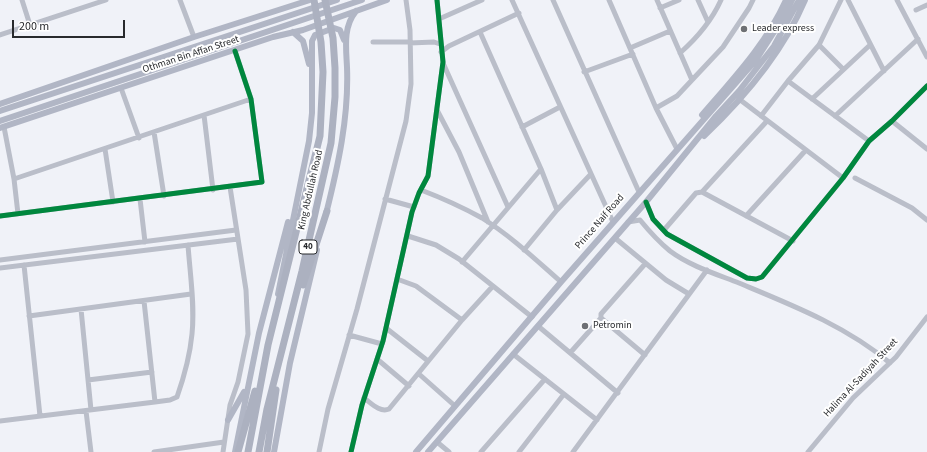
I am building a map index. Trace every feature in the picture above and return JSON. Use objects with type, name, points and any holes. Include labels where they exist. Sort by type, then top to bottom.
[{"type":"highway","name":"King Abdullah Road","points":[[248,452],[268,345],[320,136],[323,94],[321,42],[314,0]]},
{"type":"highway","name":"King Abdullah Road","points":[[259,452],[267,409],[320,196],[331,143],[335,97],[333,38],[326,0]]},
{"type":"highway","points":[[267,452],[282,349],[327,211]]},
{"type":"highway","points":[[238,452],[268,345]]},
{"type":"main road","points":[[288,7],[296,0]]},
{"type":"main road","name":"Othman Bin Affan Street","points":[[0,104],[194,37],[310,0]]},
{"type":"main road","name":"Othman Bin Affan Street","points":[[0,111],[337,0]]},
{"type":"main road","name":"Othman Bin Affan Street","points":[[0,121],[362,0]]},
{"type":"main road","name":"Othman Bin Affan Street","points":[[2,128],[387,0]]},
{"type":"main road","points":[[677,149],[697,121],[740,70],[761,42],[780,13],[786,0]]},
{"type":"main road","name":"Prince Naif Road","points":[[417,451],[639,192],[756,60],[783,18],[792,0]]},
{"type":"main road","points":[[428,452],[615,238],[739,92],[774,46],[799,0]]},
{"type":"main road","points":[[684,156],[739,99],[778,51],[805,0]]},
{"type":"main road","points":[[274,452],[290,363],[340,155],[348,84],[346,34],[348,24],[356,11]]},
{"type":"main road","points":[[268,345],[306,155],[312,113],[312,41],[315,35],[334,28],[340,30],[343,36],[347,58]]},
{"type":"main road","points":[[293,32],[303,41],[311,75]]},
{"type":"main road","points":[[56,92],[70,84],[130,60]]},
{"type":"main road","points":[[71,105],[124,82],[137,74]]},
{"type":"main road","points":[[235,452],[259,333],[306,155]]},
{"type":"main road","points":[[228,420],[241,400],[250,380]]},
{"type":"street","points":[[22,0],[30,25]]},
{"type":"street","points":[[0,35],[106,0]]},
{"type":"street","points":[[180,0],[194,37]]},
{"type":"street","points":[[319,452],[328,409],[350,335],[406,121],[411,84],[410,43],[406,0]]},
{"type":"street","points":[[437,0],[440,44],[443,62],[508,207]]},
{"type":"street","points":[[439,19],[482,0]]},
{"type":"street","points":[[512,0],[590,175],[613,222]]},
{"type":"street","points":[[553,0],[639,192]]},
{"type":"street","points":[[609,0],[656,108],[677,149]]},
{"type":"street","points":[[657,0],[692,80]]},
{"type":"street","points":[[660,8],[679,0]]},
{"type":"street","points":[[698,0],[708,22]]},
{"type":"street","points":[[680,53],[690,44],[715,14],[721,0]]},
{"type":"street","points":[[656,108],[677,96],[723,47],[750,8],[753,0]]},
{"type":"street","points":[[761,116],[788,81],[819,45],[841,0]]},
{"type":"street","points":[[848,0],[884,71]]},
{"type":"street","points":[[897,0],[927,57]]},
{"type":"street","points":[[916,10],[927,5]]},
{"type":"street","points":[[441,52],[449,46],[519,13]]},
{"type":"street","points":[[630,48],[670,31]]},
{"type":"street","points":[[480,32],[541,169],[557,210]]},
{"type":"street","points":[[835,116],[918,39]]},
{"type":"street","points":[[373,42],[434,42],[440,44]]},
{"type":"street","points":[[819,45],[842,69]]},
{"type":"street","points":[[812,99],[842,69],[870,45]]},
{"type":"street","points":[[0,216],[212,190],[262,182],[251,99],[235,51]]},
{"type":"street","points":[[584,72],[633,54]]},
{"type":"street","points":[[356,452],[351,450],[364,398],[382,344],[414,207],[420,190],[428,176],[443,62]]},
{"type":"street","points":[[788,81],[869,142]]},
{"type":"street","points":[[646,202],[653,219],[667,234],[708,258],[747,278],[756,279],[762,277],[843,178],[869,142],[927,86]]},
{"type":"street","points":[[121,88],[139,138]]},
{"type":"street","points":[[14,179],[251,99]]},
{"type":"street","points":[[739,99],[843,178]]},
{"type":"street","points":[[522,127],[560,107]]},
{"type":"street","points":[[436,110],[459,152],[490,224]]},
{"type":"street","points":[[204,115],[212,190]]},
{"type":"street","points":[[664,230],[696,193],[702,192],[767,121]]},
{"type":"street","points":[[892,121],[927,149]]},
{"type":"street","points":[[2,128],[14,179],[18,214]]},
{"type":"street","points":[[154,132],[164,196]]},
{"type":"street","points":[[105,149],[112,202]]},
{"type":"street","points":[[746,216],[806,150]]},
{"type":"street","points":[[462,262],[490,224],[508,207],[541,169]]},
{"type":"street","points":[[524,250],[557,210],[590,175]]},
{"type":"street","points":[[855,178],[912,208],[927,220]]},
{"type":"street","points":[[222,452],[248,334],[246,290],[230,187]]},
{"type":"street","points":[[420,190],[450,201],[490,224],[562,282]]},
{"type":"street","points":[[702,192],[793,241]]},
{"type":"street","points":[[140,199],[145,242]]},
{"type":"street","points":[[386,199],[414,207]]},
{"type":"street","points":[[628,222],[640,220],[670,251],[707,270],[796,307],[825,321],[857,339],[890,363]]},
{"type":"street","points":[[0,260],[236,230]]},
{"type":"street","points":[[408,236],[436,245],[462,262],[532,317]]},
{"type":"street","points":[[615,238],[666,280],[689,294]]},
{"type":"street","points":[[0,268],[238,239]]},
{"type":"street","points":[[0,421],[170,400],[177,397],[184,377],[192,335],[192,294],[188,245]]},
{"type":"street","points":[[570,353],[601,318],[601,314],[645,264]]},
{"type":"street","points":[[24,265],[40,416]]},
{"type":"street","points":[[573,452],[646,355],[707,270]]},
{"type":"street","points":[[397,279],[416,286],[462,320]]},
{"type":"street","points":[[364,398],[380,409],[385,411],[389,409],[462,320],[493,286]]},
{"type":"street","points":[[29,316],[192,294]]},
{"type":"street","points":[[144,301],[155,402]]},
{"type":"street","points":[[81,309],[88,380],[90,452]]},
{"type":"street","name":"Halima Al-Sadiyah Street","points":[[808,452],[853,398],[890,363],[927,317]]},
{"type":"street","points":[[601,318],[646,355]]},
{"type":"street","points":[[538,326],[618,393]]},
{"type":"street","points":[[386,328],[428,361]]},
{"type":"street","points":[[350,335],[382,344]]},
{"type":"street","points":[[513,354],[597,420]]},
{"type":"street","points":[[377,359],[409,386]]},
{"type":"street","points":[[88,380],[152,372]]},
{"type":"street","points":[[419,374],[455,406]]},
{"type":"street","points":[[481,452],[545,379]]},
{"type":"street","points":[[519,452],[564,394]]},
{"type":"street","points":[[154,452],[224,442]]},
{"type":"street","points":[[437,442],[449,452]]},
{"type":"cycle path","points":[[351,452],[362,405],[383,341],[412,212],[419,193],[428,176],[443,62],[437,0]]},
{"type":"cycle path","points":[[0,216],[262,182],[251,99],[235,51]]},
{"type":"cycle path","points":[[646,202],[653,219],[667,234],[747,278],[756,279],[762,277],[843,178],[869,141],[892,121],[927,86]]},
{"type":"place","name":"Leader express","points":[[744,29]]},
{"type":"place","name":"Petromin","points":[[585,326]]}]
